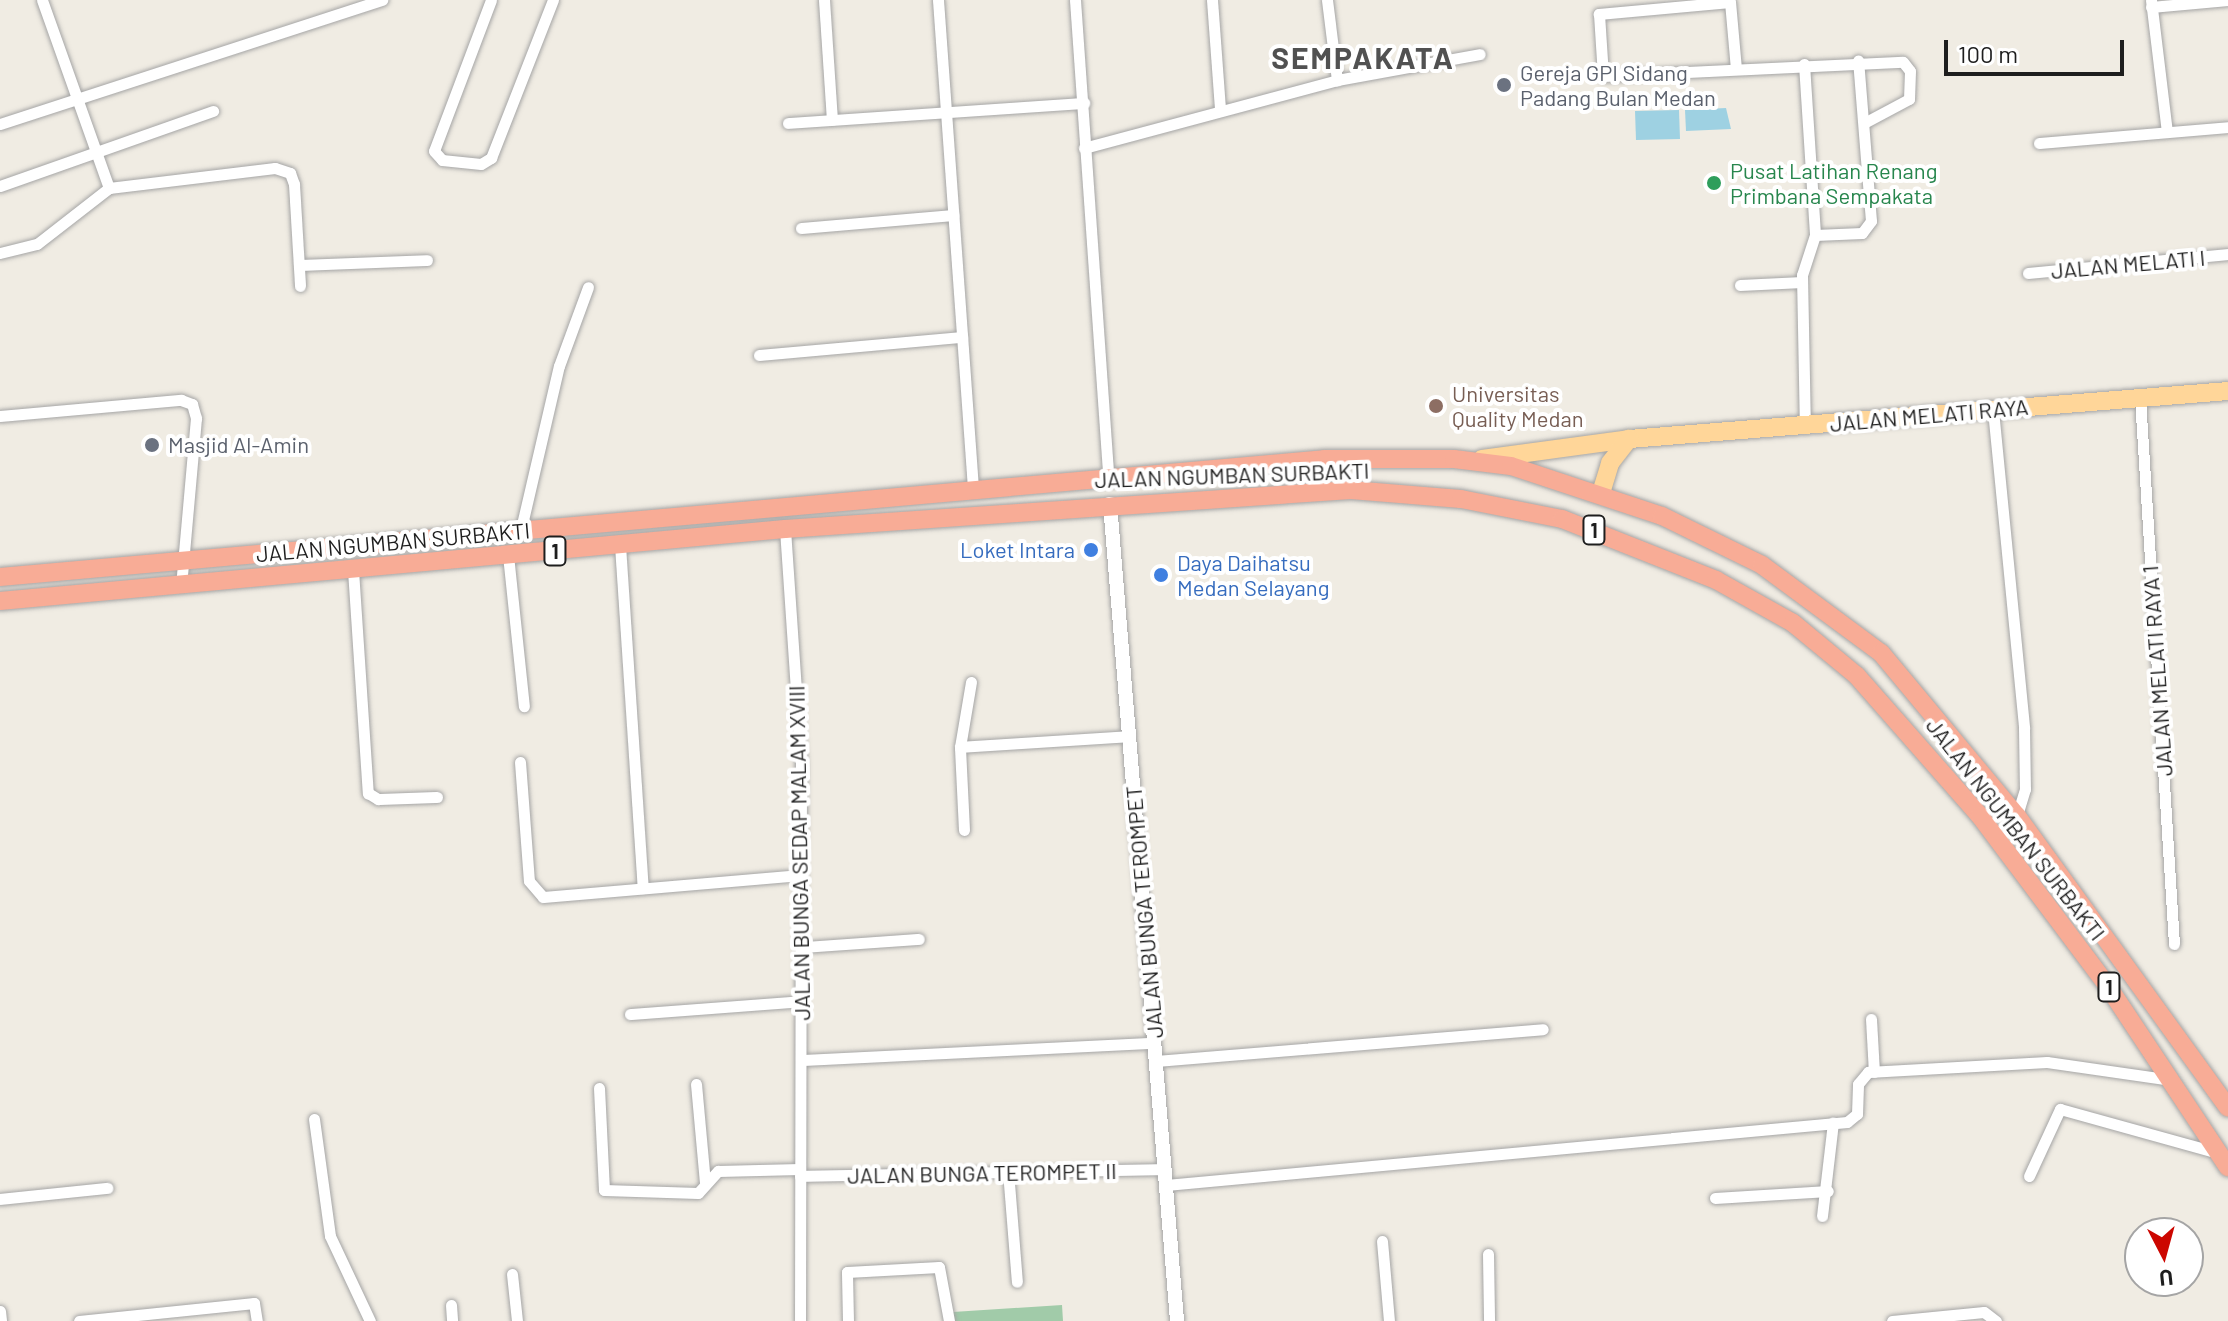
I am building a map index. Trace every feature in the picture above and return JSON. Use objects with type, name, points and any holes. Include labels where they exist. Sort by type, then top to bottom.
[{"type":"highway","name":"JALAN NGUMBAN SURBAKTI","points":[[0,577],[1109,481],[1324,459],[1475,460],[1601,493],[1734,551],[1822,604],[1881,653],[2017,816],[2220,1084],[2228,1108]]},
{"type":"highway","name":"JALAN NGUMBAN SURBAKTI","points":[[0,601],[785,529],[1110,504],[1351,490],[1430,497],[1562,519],[1642,547],[1793,623],[1857,676],[1980,816],[2175,1080],[2224,1160]]},
{"type":"highway","points":[[1980,816],[2002,799]]},
{"type":"main road","name":"JALAN MELATI RAYA","points":[[1475,460],[1629,439],[2228,391]]},
{"type":"main road","points":[[1601,493],[1610,463],[1629,439]]},
{"type":"street","points":[[42,0],[74,99],[109,188]]},
{"type":"street","points":[[0,124],[382,0]]},
{"type":"street","points":[[491,0],[434,151],[442,160],[481,164],[491,158],[553,0]]},
{"type":"street","points":[[824,0],[832,120]]},
{"type":"street","points":[[938,0],[973,492]]},
{"type":"street","points":[[1075,0],[1109,481]]},
{"type":"street","points":[[1212,0],[1220,110]]},
{"type":"street","points":[[1327,0],[1337,80]]},
{"type":"street","points":[[2167,132],[2151,4],[2228,0]]},
{"type":"street","points":[[1736,69],[1730,2],[1599,14],[1603,76],[1736,69],[1891,59],[1910,71],[1909,99],[1864,123]]},
{"type":"street","points":[[1084,148],[1337,80],[1480,54]]},
{"type":"street","points":[[1815,235],[1862,233],[1871,221],[1858,61]]},
{"type":"street","points":[[1804,64],[1815,235],[1802,282],[1805,425]]},
{"type":"street","points":[[788,123],[1084,103]]},
{"type":"street","points":[[0,186],[213,111]]},
{"type":"street","points":[[2039,143],[2228,127]]},
{"type":"street","points":[[0,253],[37,244],[109,188],[284,170],[294,184],[300,286]]},
{"type":"street","points":[[801,228],[953,215]]},
{"type":"street","name":"JALAN MELATI I","points":[[2028,273],[2228,254]]},
{"type":"street","points":[[299,265],[427,260]]},
{"type":"street","points":[[1740,285],[1802,282]]},
{"type":"street","points":[[520,533],[559,366],[588,287]]},
{"type":"street","points":[[759,355],[962,337]]},
{"type":"street","name":"JALAN MELATI RAYA 1","points":[[2140,398],[2174,944]]},
{"type":"street","points":[[0,416],[181,400],[192,404],[196,418],[181,586]]},
{"type":"street","points":[[1993,410],[2024,728],[2025,789],[2017,816]]},
{"type":"street","name":"JALAN BUNGA TEROMPET","points":[[1110,504],[1177,1321]]},
{"type":"street","name":"JALAN BUNGA SEDAP MALAM XVIII","points":[[785,529],[801,762],[804,947],[800,1321]]},
{"type":"street","points":[[620,545],[643,888]]},
{"type":"street","points":[[508,555],[524,706]]},
{"type":"street","points":[[353,570],[368,793],[378,799],[437,797]]},
{"type":"street","points":[[964,830],[960,747],[971,682]]},
{"type":"street","points":[[960,747],[1130,736]]},
{"type":"street","points":[[520,762],[534,892],[554,897],[801,875]]},
{"type":"street","points":[[804,947],[919,939]]},
{"type":"street","points":[[630,1014],[802,1001]]},
{"type":"street","points":[[1871,1019],[1874,1072]]},
{"type":"street","points":[[1156,1061],[1543,1029]]},
{"type":"street","points":[[803,1060],[1154,1043]]},
{"type":"street","points":[[1166,1185],[1833,1123],[1857,1114],[1859,1079],[1874,1072],[2047,1062],[2175,1080]]},
{"type":"street","points":[[696,1084],[705,1183]]},
{"type":"street","name":"JALAN BUNGA TEROMPET II","points":[[599,1088],[604,1190],[694,1194],[718,1171],[1164,1169]]},
{"type":"street","points":[[2029,1176],[2060,1109],[2224,1160]]},
{"type":"street","points":[[314,1119],[330,1236],[370,1321]]},
{"type":"street","points":[[1822,1216],[1828,1191],[1833,1123]]},
{"type":"street","points":[[1008,1171],[1017,1282]]},
{"type":"street","points":[[0,1199],[107,1188]]},
{"type":"street","points":[[1715,1198],[1828,1191]]},
{"type":"street","points":[[1382,1241],[1389,1321]]},
{"type":"street","points":[[1488,1254],[1489,1321]]},
{"type":"street","points":[[848,1321],[847,1272],[939,1267],[949,1321]]},
{"type":"street","points":[[512,1274],[517,1321]]},
{"type":"street","points":[[79,1321],[254,1303],[257,1321]]},
{"type":"street","points":[[451,1305],[452,1321]]},
{"type":"street","points":[[0,1311],[1,1321]]},
{"type":"street","points":[[1892,1321],[1984,1312],[1996,1321]]},
{"type":"green space","points":[[1062,1305],[1063,1321],[954,1321],[953,1312]]},
{"type":"water","points":[[1726,108],[1731,129],[1686,131],[1685,110]]},
{"type":"water","points":[[1679,110],[1680,139],[1636,140],[1635,111]]},
{"type":"place","name":"Gereja GPI Sidang Padang Bulan Medan","points":[[1504,85]]},
{"type":"place","name":"Pusat Latihan Renang Primbana Sempakata","points":[[1714,183]]},
{"type":"place","name":"Universitas Quality Medan","points":[[1436,406]]},
{"type":"place","name":"Masjid Al-Amin","points":[[152,445]]},
{"type":"place","name":"Loket Intara","points":[[1091,550]]},
{"type":"place","name":"Daya Daihatsu Medan Selayang","points":[[1161,575]]},
{"type":"district","name":"SEMPAKATA","points":[[1363,57]]}]
